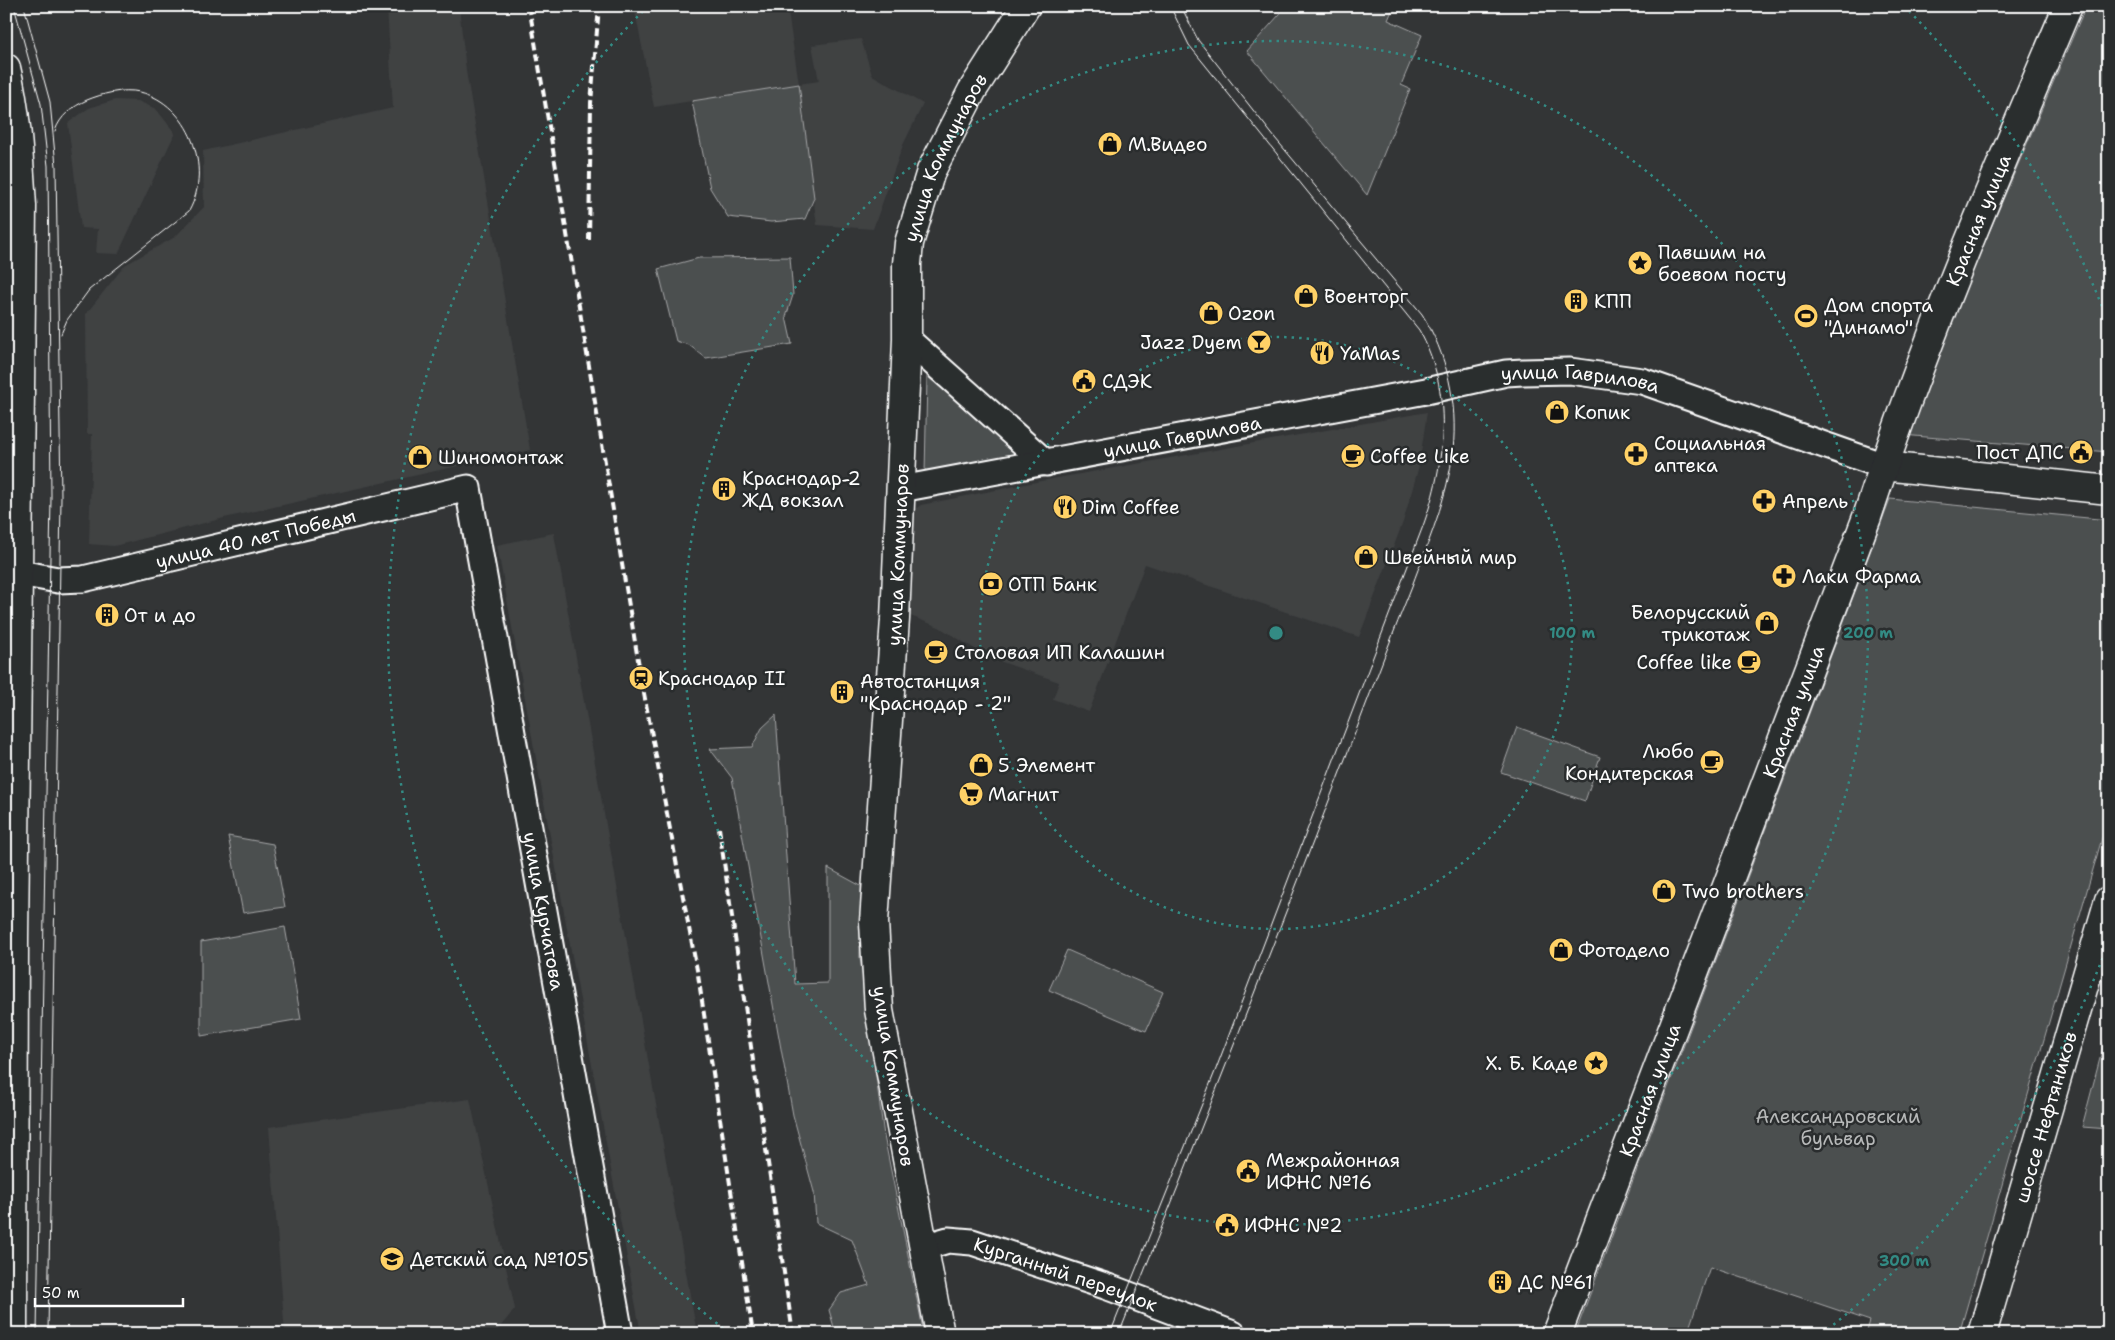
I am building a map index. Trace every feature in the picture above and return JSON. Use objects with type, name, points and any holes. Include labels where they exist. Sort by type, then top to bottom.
[{"type":"main road","name":"улица Коммунаров","points":[[940,1334],[879,1010],[874,922],[901,490],[908,243],[931,171],[972,91],[1026,6]]},
{"type":"main road","name":"Красная улица","points":[[1558,1334],[1867,517],[1907,398],[1954,275],[2068,6]]},
{"type":"main road","points":[[6,68],[12,91],[19,154],[22,206],[14,938],[13,1334]]},
{"type":"main road","name":"улица Гаврилова","points":[[1884,466],[2109,490]]},
{"type":"main road","name":"шоссе Нефтяников","points":[[1982,1334],[2109,900]]},
{"type":"street","points":[[906,339],[1046,463]]},
{"type":"street","name":"улица Гаврилова","points":[[901,490],[1506,374],[1570,371],[1642,381],[1884,466]]},
{"type":"street","name":"улица 40 лет Победы","points":[[19,566],[83,579],[132,569],[468,488]]},
{"type":"street","name":"улица Курчатова","points":[[468,488],[620,1334]]},
{"type":"street","name":"Курганный переулок","points":[[924,1247],[948,1240],[972,1242],[1139,1298],[1233,1334]]},
{"type":"shaded area","points":[[387,6],[459,6],[466,71],[530,450],[224,518],[114,546],[89,544],[92,434],[87,434],[86,314],[125,265],[175,237],[204,207],[203,151],[393,108]]},
{"type":"shaded area","points":[[634,6],[787,6],[799,84],[819,81],[812,45],[861,39],[872,75],[923,104],[903,145],[873,229],[817,225],[798,84],[654,107]]},
{"type":"shaded area","points":[[115,100],[138,101],[156,109],[175,133],[118,254],[96,253],[98,229],[81,228],[68,123],[89,108]]},
{"type":"shaded area","points":[[1427,412],[1419,466],[1403,522],[1359,637],[1145,564],[1089,712],[1053,699],[1059,682],[988,657],[939,627],[908,615],[912,511],[921,505],[1041,481]]},
{"type":"shaded area","points":[[554,533],[697,1334],[641,1334],[497,545]]},
{"type":"shaded area","name":"Детский сад №105","points":[[470,1099],[515,1309],[494,1334],[285,1334],[269,1127]]},
{"type":"green space","points":[[1287,6],[1394,6],[1388,20],[1422,35],[1401,85],[1410,89],[1367,195],[1247,51]]},
{"type":"green space","points":[[2086,6],[2109,6],[2109,452],[1902,435]]},
{"type":"green space","points":[[799,84],[814,198],[805,219],[771,222],[728,217],[710,188],[692,101]]},
{"type":"green space","points":[[790,257],[793,295],[786,317],[792,344],[706,358],[689,345],[676,341],[658,269],[699,258]]},
{"type":"green space","points":[[927,376],[1023,458],[925,474]]},
{"type":"green space","name":"Александровский бульвар","points":[[1890,499],[2109,520],[2109,814],[1959,1334],[1866,1334],[1870,1321],[1710,1267],[1687,1334],[1575,1334]]},
{"type":"green space","points":[[776,715],[795,984],[828,983],[828,868],[861,886],[860,957],[884,1136],[924,1334],[836,1334],[829,1310],[841,1293],[869,1285],[852,1240],[816,1223],[814,1192],[793,1115],[732,778],[710,749],[752,747],[762,728]]},
{"type":"green space","points":[[1517,727],[1600,757],[1585,801],[1501,772]]},
{"type":"green space","points":[[228,836],[273,844],[285,907],[243,913]]},
{"type":"green space","points":[[285,927],[301,1019],[201,1036],[201,942]]},
{"type":"green space","points":[[1067,950],[1163,992],[1146,1031],[1049,990]]},
{"type":"green space","points":[[2109,1024],[2109,1129],[2082,1127]]},
{"type":"tram line","points":[[14,6],[41,104],[48,166],[51,497],[37,1334]]},
{"type":"tram line","points":[[24,6],[50,102],[56,166],[61,497],[48,1334]]},
{"type":"tram line","points":[[1110,1334],[1216,1069],[1423,526],[1431,502],[1441,452],[1441,402],[1437,377],[1430,353],[1419,330],[1189,45],[1170,6]]},
{"type":"tram line","points":[[1119,1334],[1269,956],[1437,519],[1447,485],[1454,432],[1454,415],[1449,379],[1431,329],[1422,314],[1275,138],[1198,40],[1181,6]]},
{"type":"tram line","points":[[55,131],[67,112],[87,100],[120,91],[140,92],[157,99],[172,110],[183,124],[192,140],[197,158],[198,176],[196,194],[189,211],[89,290],[67,320],[61,334]]},
{"type":"railway","points":[[529,6],[641,678],[698,975],[753,1334]]},
{"type":"railway","points":[[589,240],[591,103],[599,6]]},
{"type":"railway","points":[[719,828],[793,1334]]},
{"type":"place","name":"М.Видео","points":[[1110,144]]},
{"type":"place","name":"Павшим на боевом посту","points":[[1640,263]]},
{"type":"place","name":"Военторг","points":[[1306,296]]},
{"type":"place","name":"КПП","points":[[1576,301]]},
{"type":"place","name":"Ozon","points":[[1211,313]]},
{"type":"place","name":"Дом спорта \"Динамо\"","points":[[1806,316]]},
{"type":"place","name":"Jazz Dyem","points":[[1259,342]]},
{"type":"place","name":"YaMas","points":[[1322,353]]},
{"type":"place","name":"СДЭК","points":[[1084,381]]},
{"type":"place","name":"Копик","points":[[1557,412]]},
{"type":"place","name":"Пост ДПС","points":[[2081,452]]},
{"type":"place","name":"Социальная аптека","points":[[1636,454]]},
{"type":"place","name":"Coffee Like","points":[[1353,456]]},
{"type":"place","name":"Шиномонтаж","points":[[420,457]]},
{"type":"place","name":"Краснодар-2 ЖД вокзал","points":[[724,489]]},
{"type":"place","name":"Апрель","points":[[1764,501]]},
{"type":"place","name":"Dim Coffee","points":[[1065,507]]},
{"type":"place","name":"Швейный мир","points":[[1366,557]]},
{"type":"place","name":"Лаки Фарма","points":[[1784,576]]},
{"type":"place","name":"ОТП Банк","points":[[991,584]]},
{"type":"place","name":"От и до","points":[[107,615]]},
{"type":"place","name":"Белорусский трикотаж","points":[[1767,623]]},
{"type":"place","name":"Столовая ИП Калашин","points":[[936,652]]},
{"type":"place","name":"Coffee like","points":[[1749,662]]},
{"type":"place","name":"Краснодар II","points":[[641,678]]},
{"type":"place","name":"Автостанция \"Краснодар - 2\"","points":[[842,692]]},
{"type":"place","name":"Любо Кондитерская","points":[[1712,762]]},
{"type":"place","name":"5 Элемент","points":[[981,765]]},
{"type":"place","name":"Магнит","points":[[971,794]]},
{"type":"place","name":"Two brothers","points":[[1664,891]]},
{"type":"place","name":"Фотодело","points":[[1561,950]]},
{"type":"place","name":"Х. Б. Каде","points":[[1596,1063]]},
{"type":"place","name":"Межрайонная ИФНС №16","points":[[1248,1171]]},
{"type":"place","name":"ИФНС №2","points":[[1227,1225]]},
{"type":"place","name":"Детский сад №105","points":[[392,1259]]},
{"type":"place","name":"ДС №61","points":[[1500,1282]]}]
